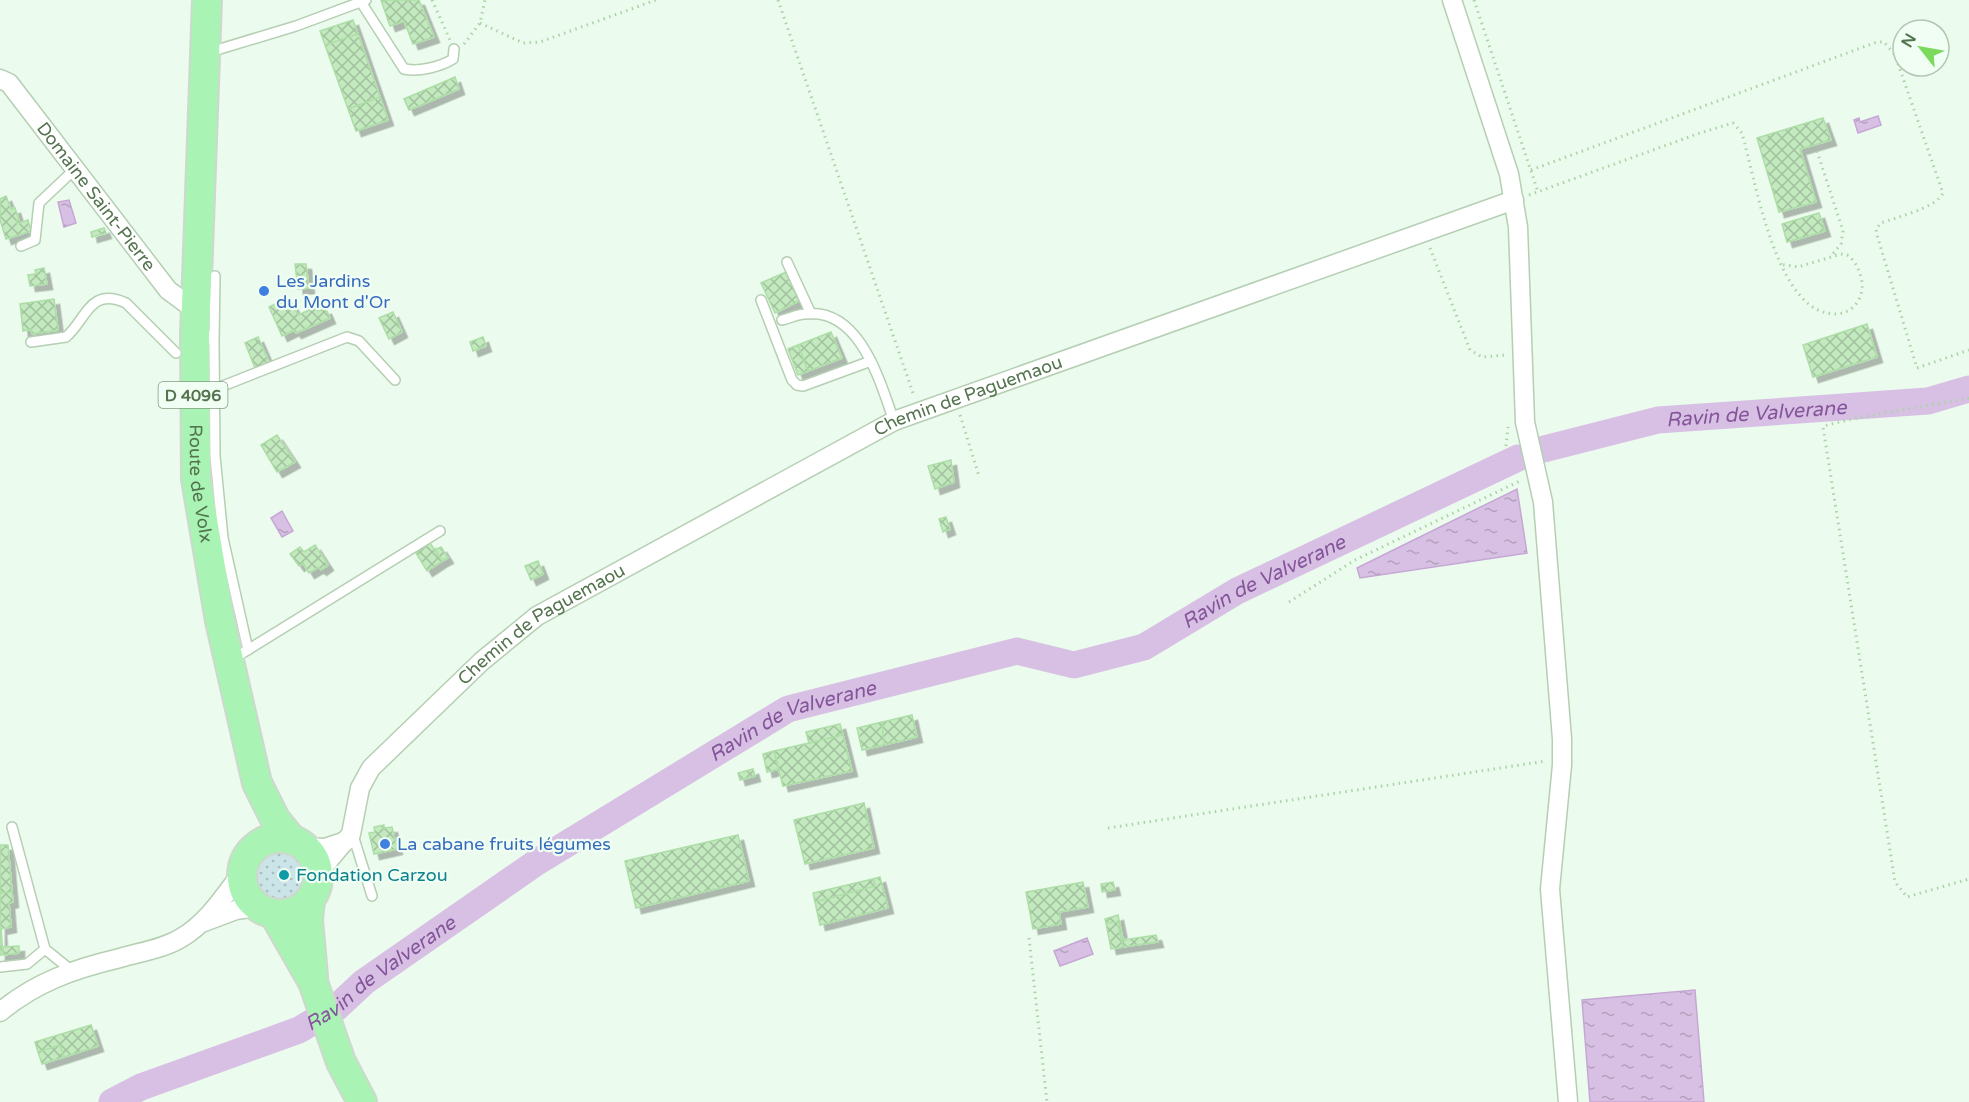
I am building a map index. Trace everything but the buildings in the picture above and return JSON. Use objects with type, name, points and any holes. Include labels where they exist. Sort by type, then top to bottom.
[{"type":"main road","name":"Route de Volx","points":[[207,0],[193,439],[238,655],[257,783],[249,859]]},
{"type":"main road","name":"Route de Volx","points":[[257,783],[275,819],[298,843]]},
{"type":"main road","points":[[266,910],[287,914],[300,909],[310,900],[317,888],[318,873],[314,858],[298,843],[278,838],[266,841],[249,859],[245,891],[266,910],[313,982],[341,1062],[362,1102]]},
{"type":"main road","points":[[310,900],[308,920],[313,982]]},
{"type":"street","points":[[1452,0],[1497,134],[1514,200],[1520,237],[1526,422],[1528,444],[1539,481],[1555,632],[1562,758],[1550,889],[1568,1102]]},
{"type":"street","name":"Domaine Saint-Pierre","points":[[0,78],[9,82],[168,290],[195,335]]},
{"type":"street","name":"Chemin de Paguemaou","points":[[349,836],[360,788],[370,768],[519,630],[566,598],[894,421],[1514,200]]},
{"type":"street","points":[[298,843],[325,848],[349,836]]},
{"type":"street","points":[[318,873],[349,836]]},
{"type":"street","points":[[203,923],[249,859]]},
{"type":"street","points":[[0,1012],[32,988],[72,971],[171,943],[203,923],[236,910],[266,910]]},
{"type":"lane","points":[[205,54],[286,29],[363,1],[404,69],[413,70],[444,64],[453,59],[454,49]]},
{"type":"lane","points":[[21,246],[35,240],[39,203],[75,169]]},
{"type":"lane","points":[[787,262],[812,314]]},
{"type":"lane","points":[[212,531],[215,389],[195,335],[215,276]]},
{"type":"lane","points":[[31,342],[66,338],[90,305],[99,301],[120,300],[195,335]]},
{"type":"lane","points":[[761,300],[792,381],[797,385],[803,386],[871,361]]},
{"type":"lane","points":[[782,320],[812,314],[829,316],[847,329],[871,361],[894,421]]},
{"type":"lane","points":[[215,389],[346,337],[358,341],[395,380]]},
{"type":"lane","points":[[238,655],[440,531]]},
{"type":"lane","points":[[12,827],[45,950],[72,971]]},
{"type":"lane","points":[[349,836],[372,896]]},
{"type":"lane","points":[[0,967],[27,964],[45,950]]},
{"type":"path","points":[[432,0],[454,49]]},
{"type":"path","points":[[453,59],[480,23],[485,0]]},
{"type":"path","points":[[480,23],[523,43],[540,42],[656,0]]},
{"type":"path","points":[[778,0],[920,412]]},
{"type":"path","points":[[1474,0],[1538,192]]},
{"type":"path","points":[[1531,170],[1876,42],[1884,42],[1895,55],[1943,193],[1940,200],[1932,204],[1881,223],[1876,229],[1877,235],[1917,368],[1969,350]]},
{"type":"path","points":[[1514,200],[1733,123],[1742,133],[1779,264],[1789,284],[1808,306],[1836,314],[1854,306],[1859,299],[1862,284],[1860,273],[1850,257],[1841,254],[1798,267],[1779,264]]},
{"type":"path","points":[[1817,151],[1843,231],[1841,244],[1831,257]]},
{"type":"path","points":[[1430,248],[1470,350],[1482,357],[1493,358],[1503,356],[1523,345]]},
{"type":"path","points":[[1969,398],[1856,420],[1828,423],[1823,427],[1894,882],[1907,897],[1969,879]]},
{"type":"path","points":[[955,399],[979,476]]},
{"type":"path","points":[[1288,602],[1355,560],[1439,519],[1522,480],[1539,481]]},
{"type":"path","points":[[1108,828],[1562,758]]},
{"type":"path","points":[[1029,938],[1047,1102]]},
{"type":"shaded area","points":[[276,852],[286,852],[301,862],[305,876],[304,885],[295,896],[286,900],[276,900],[261,890],[257,881],[257,871],[267,856]]},
{"type":"water","points":[[1878,116],[1881,125],[1858,133],[1854,120],[1859,118],[1860,122]]},
{"type":"water","points":[[69,200],[76,223],[64,227],[58,202]]},
{"type":"water","points":[[1517,489],[1527,553],[1360,578],[1357,568]]},
{"type":"water","points":[[282,511],[293,531],[282,537],[271,518]]},
{"type":"water","points":[[1087,938],[1093,954],[1060,966],[1054,951]]},
{"type":"water","points":[[1695,990],[1704,1102],[1590,1102],[1582,1000]]},
{"type":"waterway","name":"Ravin de Valverane","points":[[1544,449],[1658,420],[1928,401],[1969,389]]},
{"type":"waterway","name":"Ravin de Valverane","points":[[112,1102],[141,1087],[299,1030],[336,1008],[364,982],[537,862],[788,709],[1017,651],[1074,665],[1144,647],[1237,591],[1518,458]]},
{"type":"place","name":"Les Jardins du Mont d'Or","points":[[264,291]]},
{"type":"place","name":"La cabane fruits légumes","points":[[385,844]]},
{"type":"place","name":"Fondation Carzou","points":[[284,875]]}]
